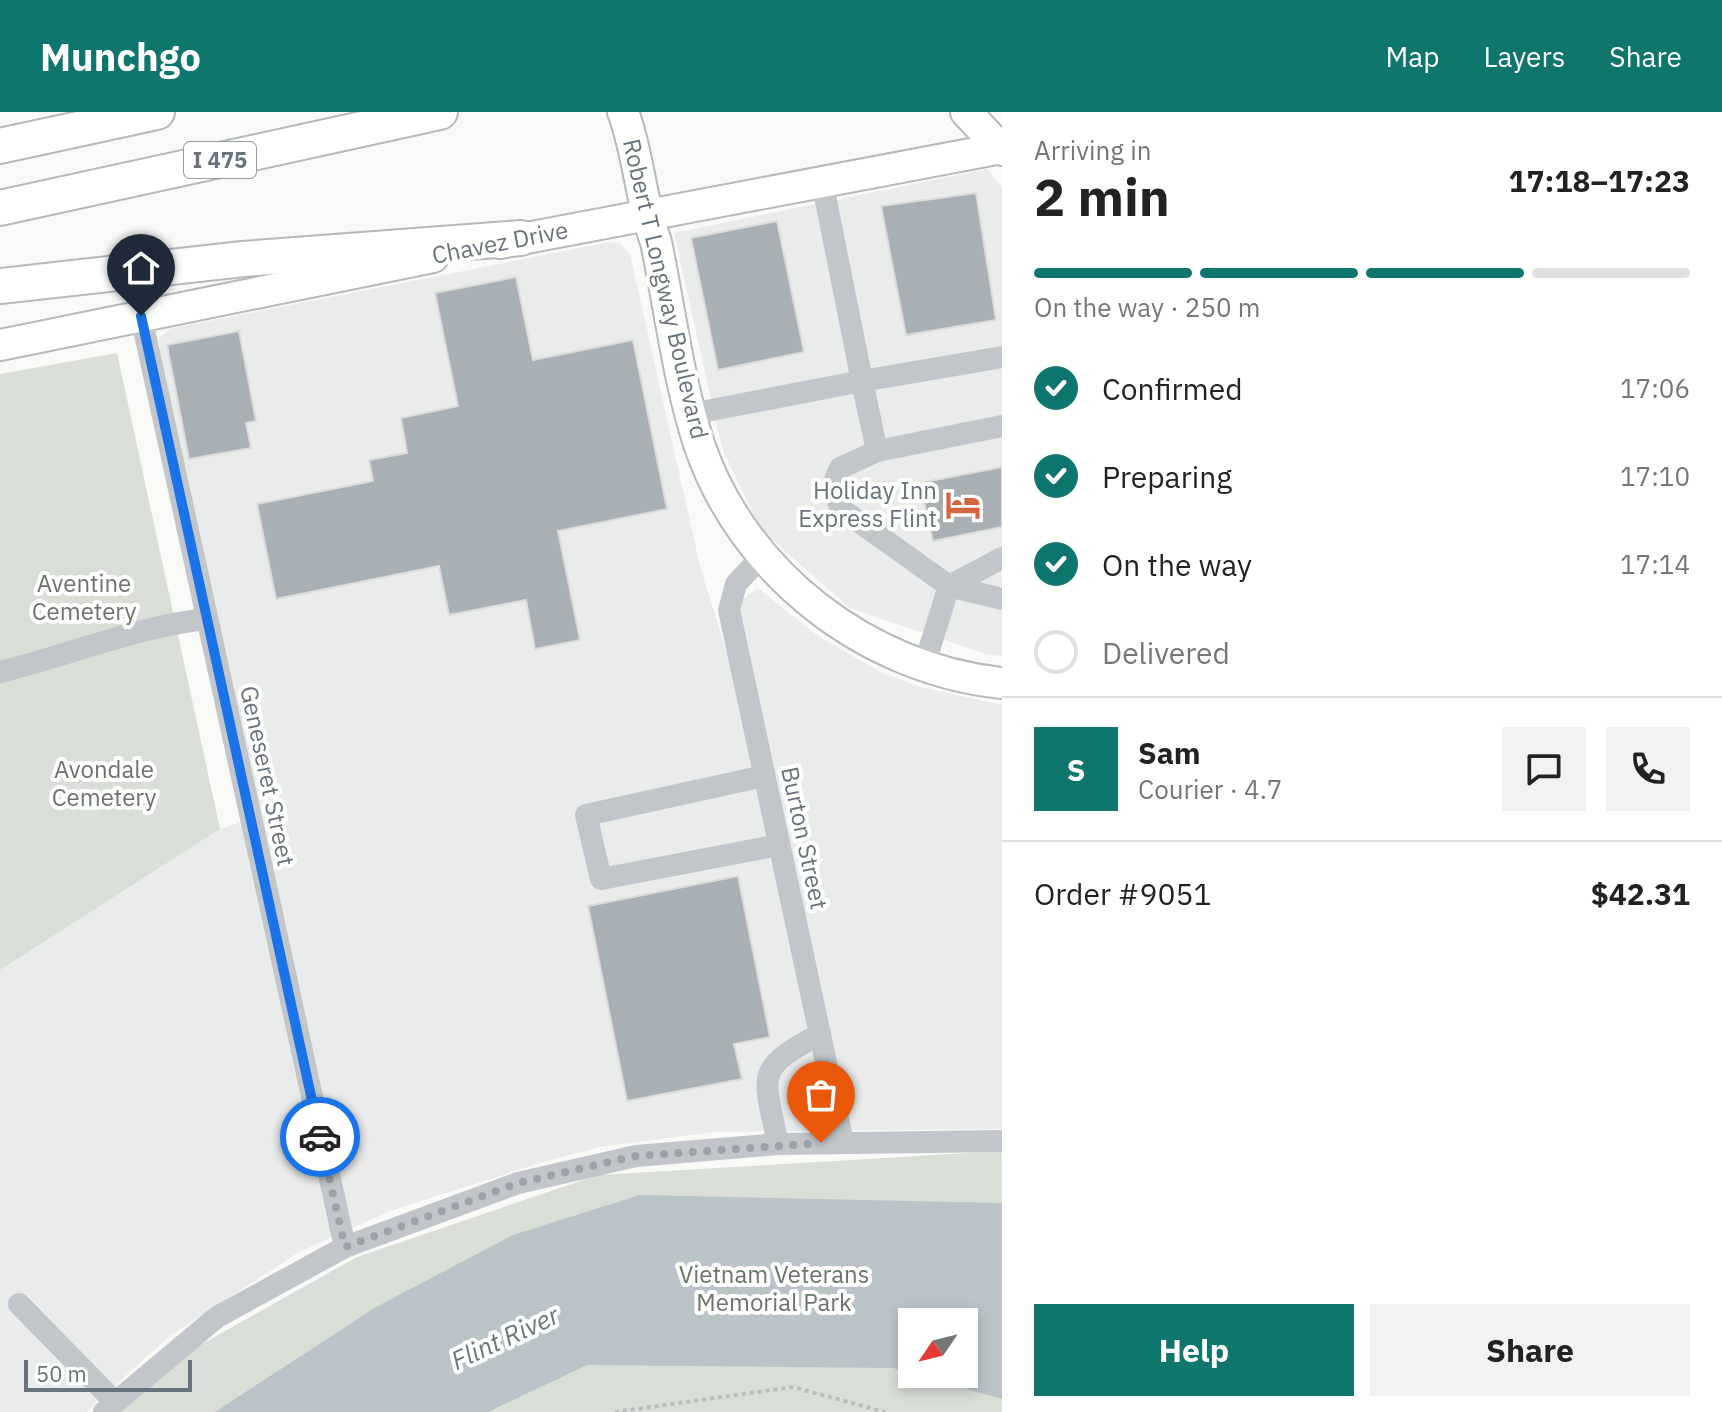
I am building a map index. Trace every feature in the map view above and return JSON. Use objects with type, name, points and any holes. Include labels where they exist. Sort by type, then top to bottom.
[{"type":"highway","points":[[0,146],[157,112]]},
{"type":"highway","name":"I 475","points":[[0,208],[440,112]]},
{"type":"highway","points":[[0,286],[243,259],[521,238]]},
{"type":"main road","points":[[966,112],[1001,148]]},
{"type":"main road","name":"Robert T Longway Boulevard","points":[[626,121],[646,215],[656,242],[691,414],[713,479],[744,531],[807,599],[867,641],[924,666],[1002,683]]},
{"type":"main road","name":"Chavez Drive","points":[[0,345],[521,238],[1001,148]]},
{"type":"street","points":[[822,181],[877,451]]},
{"type":"street","name":"Geneseret Street","points":[[141,316],[345,1247]]},
{"type":"street","points":[[691,414],[1002,357]]},
{"type":"street","points":[[1002,426],[877,451],[840,468],[832,487],[841,509],[949,586],[1002,599]]},
{"type":"street","name":"Burton Street","points":[[763,555],[736,584],[730,596],[732,625],[843,1142]]},
{"type":"street","points":[[924,666],[949,586],[1002,558]]},
{"type":"street","points":[[0,672],[72,655],[160,624],[206,619]]},
{"type":"street","points":[[764,776],[586,815],[601,879],[779,845]]},
{"type":"street","points":[[778,1144],[765,1079],[771,1065],[785,1053],[820,1034]]},
{"type":"street","points":[[19,1304],[109,1407],[217,1317],[345,1247],[518,1183],[636,1156],[778,1144],[1002,1141]]},
{"type":"path","points":[[615,1412],[793,1387],[885,1412]]},
{"type":"shaded area","points":[[987,169],[1002,187],[1002,656],[986,654],[850,608],[760,529],[722,448],[674,233]]},
{"type":"shaded area","points":[[610,242],[620,243],[630,254],[700,566],[727,654],[742,600],[758,588],[818,636],[882,673],[920,687],[1002,705],[1002,1129],[714,1132],[599,1147],[537,1164],[390,1211],[299,1252],[167,1338],[86,1412],[0,1412],[0,970],[220,829],[261,815],[158,345],[160,337],[169,329]]},
{"type":"green space","points":[[117,353],[220,829],[0,970],[0,374]]},
{"type":"green space","name":"Vietnam Veterans Memorial Park","points":[[1002,1151],[1002,1412],[119,1412],[168,1363],[357,1257],[598,1175]]},
{"type":"water","name":"Vietnam Veterans Memorial Park","points":[[640,1195],[1002,1203],[1002,1399],[963,1388],[978,1388],[978,1308],[898,1308],[898,1369],[587,1365],[488,1412],[215,1412],[376,1307],[513,1235]]},
{"type":"building","points":[[976,193],[996,320],[906,335],[881,206]]},
{"type":"building","points":[[777,221],[804,352],[718,370],[691,238]]},
{"type":"building","points":[[516,277],[533,360],[633,340],[667,509],[558,531],[580,640],[535,649],[526,600],[449,615],[439,566],[276,599],[257,504],[373,481],[369,460],[407,453],[401,418],[458,406],[435,293]]},
{"type":"building","points":[[239,331],[256,421],[246,423],[251,448],[189,459],[167,345]]},
{"type":"building","name":"Holiday Inn Express Flint","points":[[1002,467],[1002,527],[933,541],[920,483]]},
{"type":"building","points":[[738,876],[770,1037],[734,1044],[742,1079],[627,1101],[588,906]]},
{"type":"way so far","points":[[320,1137],[345,1247],[518,1183],[636,1156],[821,1143]]},
{"type":"place","name":"Holiday Inn Express Flint","points":[[963,505]]},
{"type":"route","points":[[141,316],[320,1137]]},
{"type":"park label","name":"Aventine Cemetery","points":[[84,598]]},
{"type":"park label","name":"Avondale Cemetery","points":[[104,784]]},
{"type":"water label","name":"Flint River","points":[[505,1338]]}]
